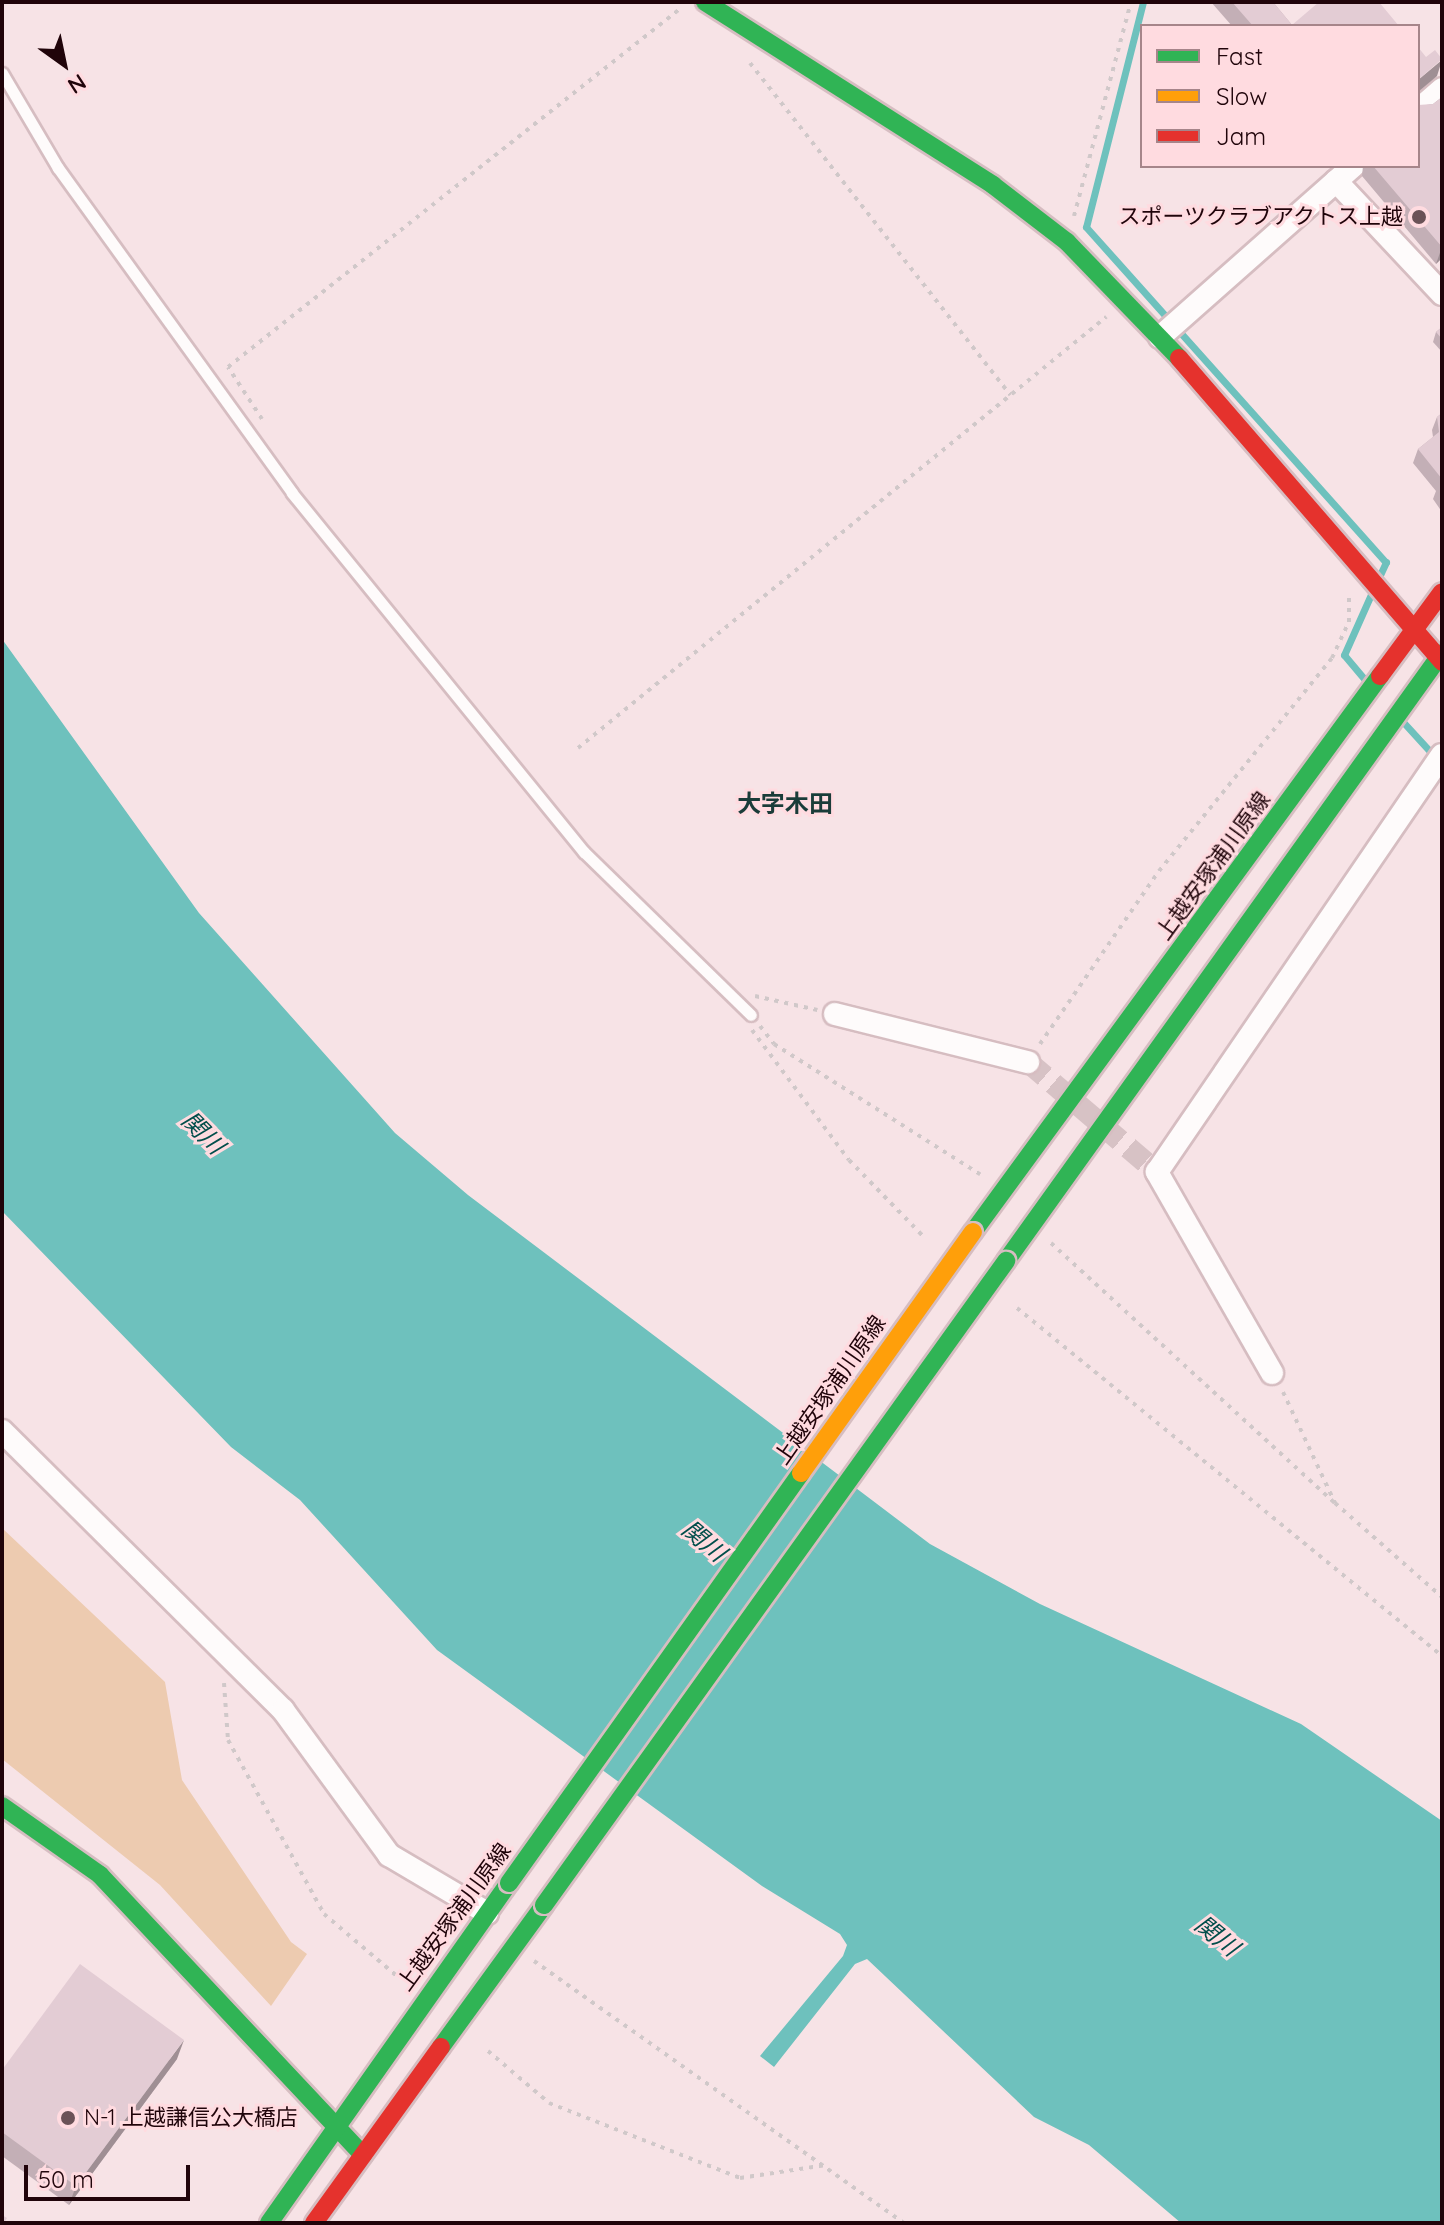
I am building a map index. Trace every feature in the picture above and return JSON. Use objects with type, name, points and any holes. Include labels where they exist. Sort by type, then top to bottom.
[{"type":"main road","points":[[314,2223],[1441,657],[1415,632],[1160,337],[1067,242],[993,185],[705,2]]},
{"type":"main road","name":"上越安塚浦川原線","points":[[269,2223],[973,1232],[1442,592]]},
{"type":"main road","points":[[2,1806],[100,1875],[223,1998],[333,2129],[363,2155]]},
{"type":"street","points":[[1420,108],[1442,89]]},
{"type":"street","points":[[1160,337],[1351,168]]},
{"type":"street","points":[[1336,181],[1442,294]]},
{"type":"street","points":[[1272,1373],[1157,1172],[1442,755]]},
{"type":"street","points":[[835,1014],[1028,1062]]},
{"type":"street","points":[[2,1431],[283,1710],[389,1855],[487,1913]]},
{"type":"lane","points":[[2,73],[58,168],[292,493],[584,852],[751,1015]]},
{"type":"path","points":[[228,367],[689,2]]},
{"type":"path","points":[[1067,242],[1131,2]]},
{"type":"path","points":[[740,51],[1010,395]]},
{"type":"path","points":[[578,748],[1126,301]]},
{"type":"path","points":[[1028,1062],[1159,871],[1332,658],[1349,622],[1347,585]]},
{"type":"path","points":[[738,1001],[750,995],[835,1014]]},
{"type":"path","points":[[751,1015],[774,1044],[1004,1189]]},
{"type":"path","points":[[760,1026],[751,1031],[774,1068],[923,1236]]},
{"type":"path","points":[[1032,1225],[1442,1597]]},
{"type":"path","points":[[1017,1308],[1442,1656]]},
{"type":"path","points":[[1272,1373],[1335,1503]]},
{"type":"path","points":[[221,1649],[228,1740],[324,1914],[398,1977]]},
{"type":"path","points":[[514,1945],[596,2011],[757,2112],[904,2223]]},
{"type":"path","points":[[488,2051],[549,2103],[740,2178],[826,2165]]},
{"type":"shaded area","points":[[2,1528],[165,1682],[182,1780],[291,1942],[307,1954],[271,2006],[160,1885],[2,1759]]},
{"type":"water","name":"関川","points":[[2,639],[199,913],[395,1133],[468,1195],[930,1544],[1040,1604],[1301,1724],[1442,1821],[1442,2223],[1181,2223],[1089,2145],[1034,2117],[867,1959],[855,1964],[774,2067],[760,2056],[843,1956],[847,1945],[840,1934],[762,1886],[437,1650],[300,1500],[231,1447],[2,1211]]},
{"type":"building","points":[[1232,2],[1273,2],[1291,24],[1251,24]]},
{"type":"building","points":[[1319,2],[1379,2],[1397,24],[1293,24]]},
{"type":"building","points":[[1420,50],[1426,57],[1435,50],[1442,59],[1420,78]]},
{"type":"building","name":"スポーツクラブアクトス上越","points":[[1442,97],[1442,247],[1375,168],[1420,168],[1420,105],[1433,104]]},
{"type":"building","points":[[1442,413],[1442,479],[1418,449],[1439,432],[1437,417]]},
{"type":"building","name":"N-1 上越謙信公大橋店","points":[[80,1964],[184,2040],[76,2186],[2,2132],[2,2070]]},
{"type":"waterway","points":[[1143,2],[1086,227],[1386,562],[1379,577]]},
{"type":"waterway","points":[[1366,681],[1344,655],[1372,592]]},
{"type":"waterway","points":[[1404,723],[1436,758]]},
{"type":"tunnel","points":[[1028,1062],[1157,1172]]},
{"type":"traffic: fast","points":[[705,2],[993,185],[1067,242],[1179,358]]},
{"type":"traffic: fast","points":[[1006,1261],[1442,653]]},
{"type":"traffic: fast","points":[[973,1232],[1380,676]]},
{"type":"traffic: fast","points":[[544,1905],[1006,1261]]},
{"type":"traffic: fast","points":[[509,1883],[801,1473]]},
{"type":"traffic: fast","points":[[2,1806],[100,1875],[363,2155]]},
{"type":"traffic: fast","points":[[269,2223],[509,1883]]},
{"type":"traffic: fast","points":[[441,2047],[544,1905]]},
{"type":"traffic: jam","points":[[1179,358],[1442,662]]},
{"type":"traffic: jam","points":[[1380,676],[1442,592]]},
{"type":"traffic: jam","points":[[314,2223],[441,2047]]},
{"type":"traffic: slow","points":[[801,1473],[973,1232]]},
{"type":"place","name":"スポーツクラブアクトス上越","points":[[1419,217]]},
{"type":"place","name":"N-1 上越謙信公大橋店","points":[[68,2118]]},
{"type":"district","name":"大字木田","points":[[785,804]]}]
